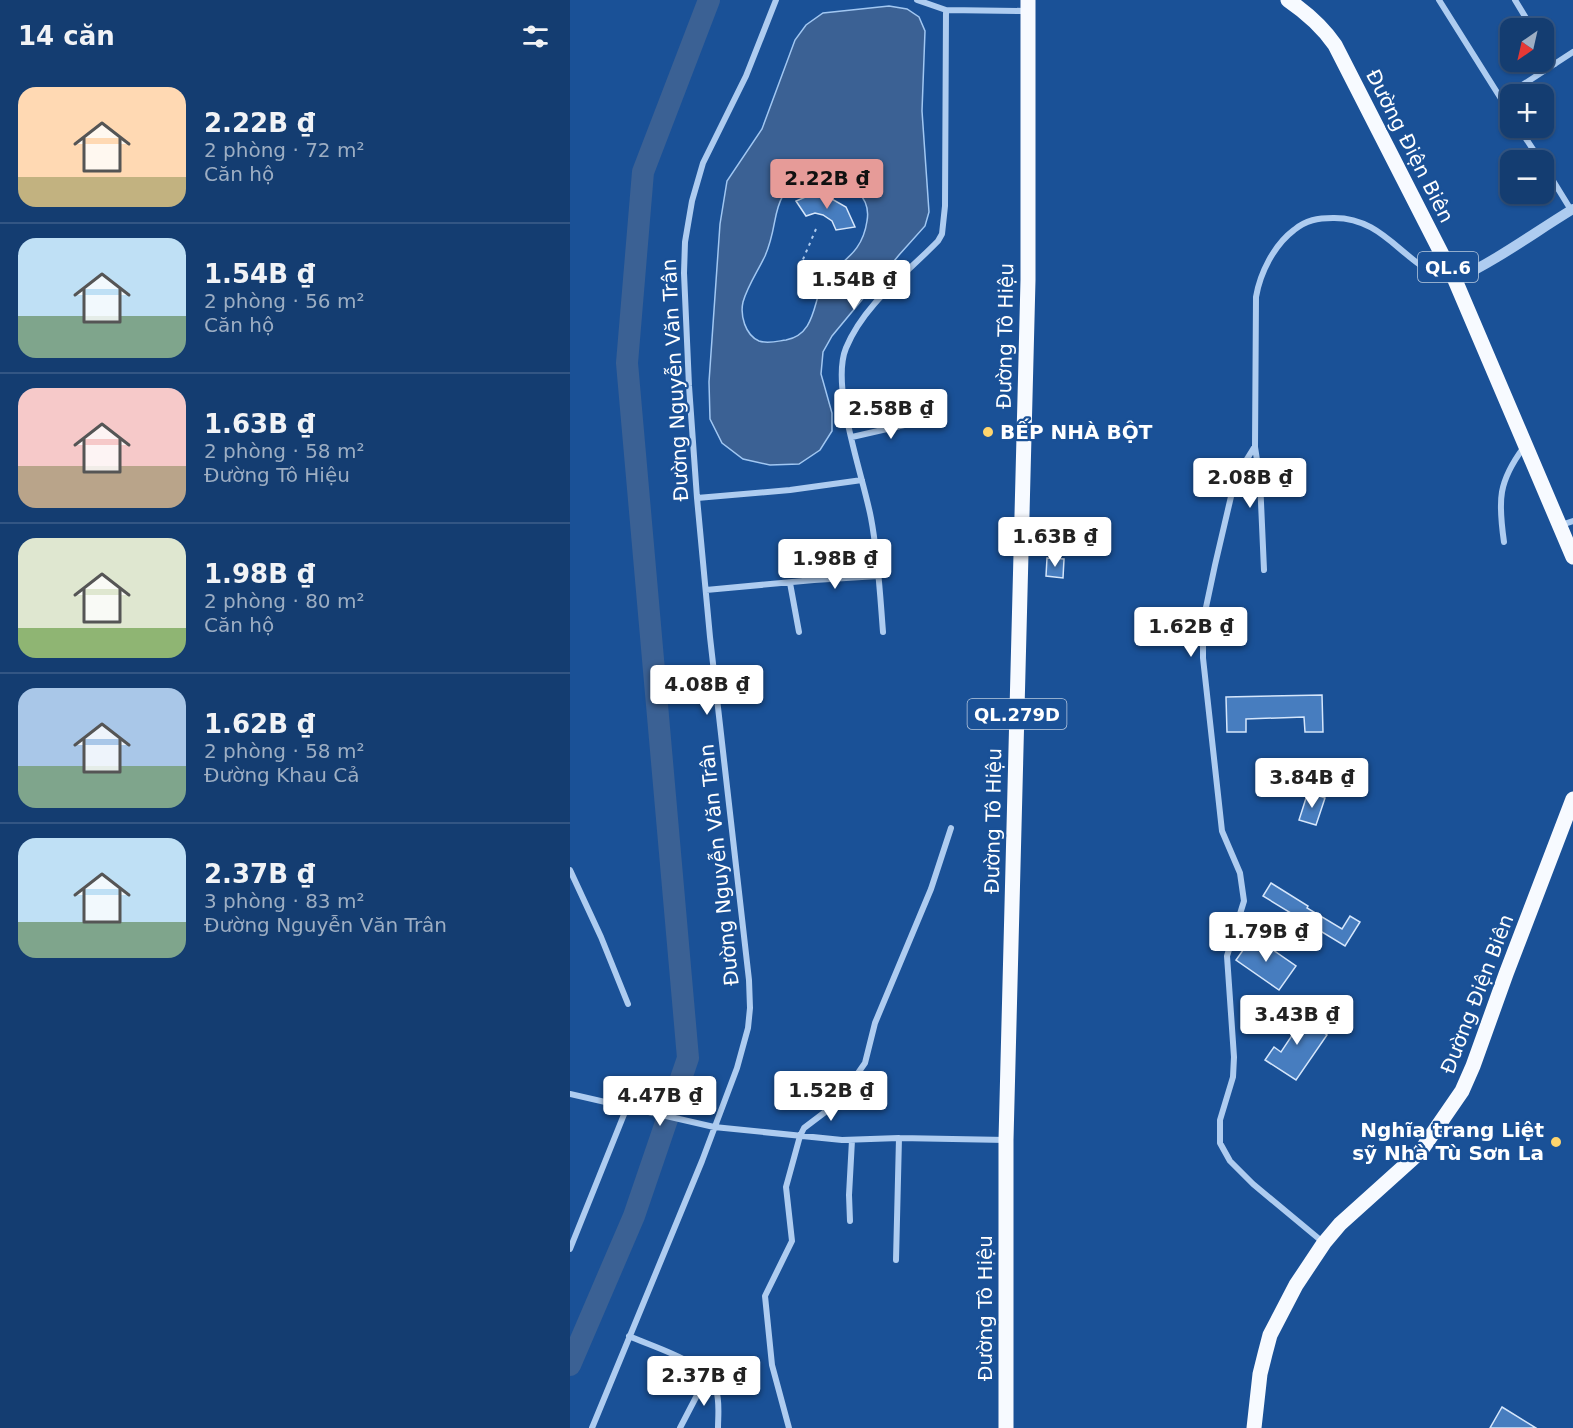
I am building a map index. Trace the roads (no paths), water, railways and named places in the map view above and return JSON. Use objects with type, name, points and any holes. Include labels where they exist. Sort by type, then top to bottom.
[{"type":"main road","name":"Đường Điện Biên","points":[[1287,0],[1326,31],[1335,45],[1455,280],[1526,444],[1567,523],[1573,557]]},
{"type":"main road","name":"Đường Tô Hiệu","points":[[1006,1428],[1006,1140],[1028,280],[1028,5]]},
{"type":"main road","name":"Đường Điện Biên","points":[[1254,1428],[1260,1374],[1270,1335],[1296,1285],[1324,1243],[1340,1224],[1420,1152],[1462,1091],[1573,801]]},
{"type":"street","name":"Đường Nguyễn Văn Trân","points":[[592,1428],[702,1161],[744,1048],[750,1008],[697,498],[684,273],[688,219],[703,163],[746,75],[776,0]]},
{"type":"street","points":[[917,0],[946,10],[1028,5]]},
{"type":"street","points":[[1439,0],[1500,97]]},
{"type":"street","points":[[1515,0],[1526,18]]},
{"type":"street","points":[[883,632],[872,519],[852,437],[841,382],[841,367],[845,349],[852,335],[876,304],[938,241],[942,234],[945,206],[946,10]]},
{"type":"street","points":[[1524,84],[1573,52]]},
{"type":"street","points":[[1264,570],[1261,492],[1255,446],[1254,361],[1258,282],[1271,257],[1288,234],[1299,226],[1320,218],[1358,220],[1378,230],[1402,251],[1438,276],[1455,280],[1513,250],[1572,209],[1554,181]]},
{"type":"street","points":[[852,437],[926,420]]},
{"type":"street","points":[[1504,542],[1499,510],[1503,487],[1510,466],[1526,444]]},
{"type":"street","points":[[1255,446],[1239,472],[1233,488],[1205,612],[1203,635],[1204,667],[1222,831],[1240,873],[1244,901],[1227,956],[1234,1057],[1233,1077],[1220,1120],[1220,1143],[1230,1161],[1253,1184],[1324,1243]]},
{"type":"street","points":[[697,498],[790,490],[862,480]]},
{"type":"street","points":[[706,590],[878,576]]},
{"type":"street","points":[[790,583],[799,632]]},
{"type":"street","points":[[789,1428],[772,1365],[765,1296],[792,1241],[786,1187],[804,1128],[837,1103],[865,1063],[875,1023],[931,889],[951,828]]},
{"type":"street","points":[[570,870],[601,937],[628,1004]]},
{"type":"street","points":[[570,1094],[714,1127],[852,1140],[899,1138],[1006,1140]]},
{"type":"street","points":[[570,1249],[627,1107]]},
{"type":"street","points":[[896,1260],[899,1138]]},
{"type":"street","points":[[850,1221],[852,1140]]},
{"type":"street","points":[[629,1336],[694,1365],[707,1376],[716,1391],[718,1428]]},
{"type":"street","points":[[680,1428],[707,1376]]},
{"type":"water","points":[[889,6],[907,9],[919,17],[925,31],[922,111],[929,212],[925,226],[832,336],[823,352],[821,374],[832,413],[832,431],[820,450],[799,464],[770,465],[743,459],[722,443],[710,419],[709,382],[720,224],[727,181],[762,129],[795,40],[806,25],[823,13]],"holes":[[[810,171],[842,179],[861,195],[868,213],[864,235],[859,245],[825,281],[810,321],[801,333],[786,340],[759,341],[750,334],[743,318],[742,307],[745,296],[765,256],[781,199],[796,181]]]},
{"type":"waterway","points":[[570,1365],[634,1216],[688,1058],[627,363],[643,172],[709,0]]},
{"type":"place","name":"BẾP NHÀ BỘT","points":[[988,432]]},
{"type":"place","name":"Nghĩa trang Liệt sỹ Nhà Tù Sơn La","points":[[1556,1142]]}]
